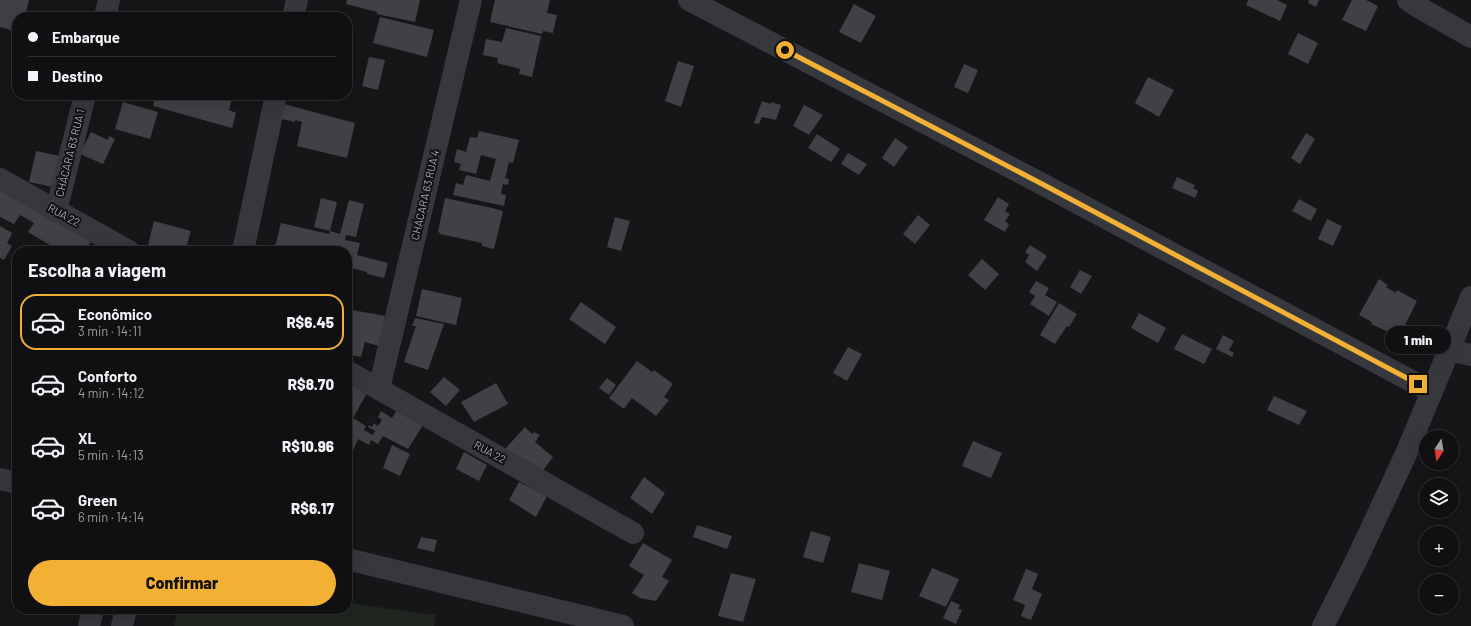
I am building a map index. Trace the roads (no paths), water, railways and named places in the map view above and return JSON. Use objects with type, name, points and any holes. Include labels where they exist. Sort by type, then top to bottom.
[{"type":"street","points":[[106,12],[109,0]]},
{"type":"street","points":[[294,12],[297,0]]},
{"type":"street","name":"CHÁCARA 63 RUA 4","points":[[379,389],[471,0]]},
{"type":"street","points":[[689,0],[1044,185],[1432,392]]},
{"type":"street","points":[[1408,0],[1471,37]]},
{"type":"street","name":"CHÁCARA 63 RUA 1","points":[[56,211],[84,100]]},
{"type":"street","points":[[244,246],[275,100]]},
{"type":"street","name":"RUA 22","points":[[0,179],[120,246]]},
{"type":"street","points":[[1322,626],[1362,548],[1406,454],[1471,297]]},
{"type":"street","points":[[1449,350],[1471,355]]},
{"type":"street","name":"RUA 22","points":[[352,374],[633,533]]},
{"type":"street","points":[[0,479],[12,483]]},
{"type":"street","points":[[352,560],[623,626]]},
{"type":"street","points":[[90,626],[92,614]]},
{"type":"street","points":[[122,626],[125,614]]}]
